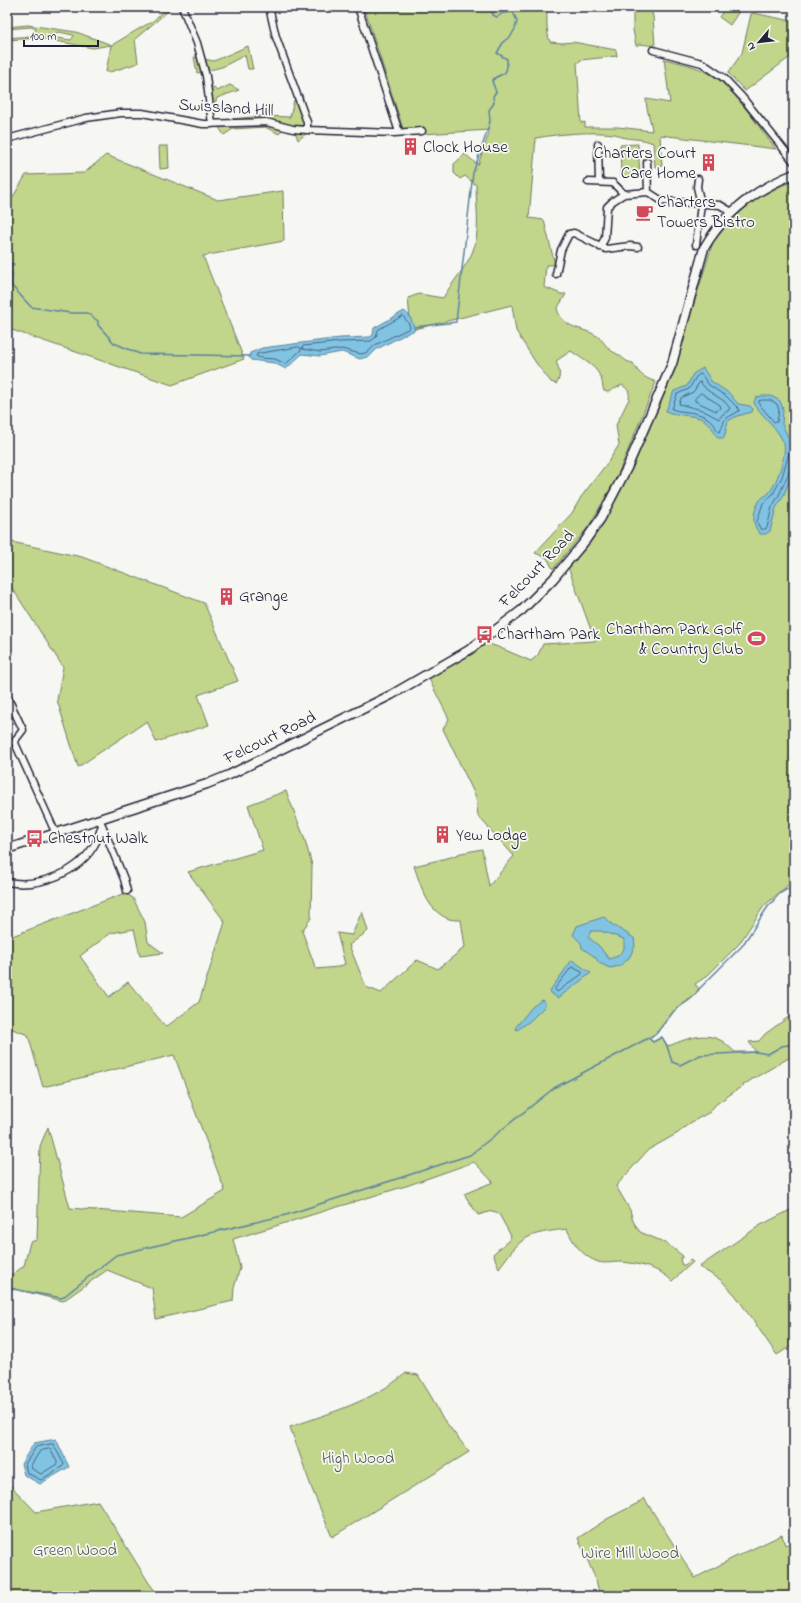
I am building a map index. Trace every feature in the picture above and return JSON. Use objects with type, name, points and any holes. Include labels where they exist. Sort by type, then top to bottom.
[{"type":"street","points":[[182,7],[197,44],[206,76],[212,124]]},
{"type":"street","points":[[269,7],[276,37],[306,122],[307,130]]},
{"type":"street","points":[[358,7],[399,132]]},
{"type":"street","points":[[653,50],[702,63],[724,78],[756,114],[794,162]]},
{"type":"street","name":"Swissland Hill","points":[[7,139],[86,118],[121,113],[142,113],[203,124],[266,122],[293,129],[307,130],[422,131]]},
{"type":"street","points":[[598,144],[599,182]]},
{"type":"street","points":[[647,162],[648,192]]},
{"type":"street","name":"Felcourt Road","points":[[7,849],[100,822],[229,775],[391,695],[469,650],[509,620],[538,595],[586,541],[615,494],[672,364],[704,248],[710,238],[732,212],[750,197],[766,187],[794,174]]},
{"type":"street","points":[[696,245],[700,204],[697,187],[698,179]]},
{"type":"street","points":[[588,182],[613,183],[624,194]]},
{"type":"street","points":[[600,246],[605,238],[607,207],[624,194],[648,192],[662,201],[720,205],[732,212]]},
{"type":"street","points":[[556,274],[561,250],[569,234],[574,233],[606,249],[630,246],[638,247]]},
{"type":"street","points":[[7,696],[22,730],[16,738],[16,743],[56,834]]},
{"type":"street","points":[[7,882],[40,882],[65,872],[91,850],[96,842],[100,822]]},
{"type":"street","points":[[100,822],[124,879],[127,891]]},
{"type":"green space","points":[[167,7],[173,7],[135,39],[138,63],[110,72],[106,72],[111,45],[93,48],[39,38],[7,40],[7,38],[31,36],[36,29],[31,27],[7,29],[7,27],[28,25],[76,32],[112,45],[152,22]],"holes":[[[59,32],[74,36],[71,40],[50,37],[52,34]]]},
{"type":"green space","points":[[364,7],[547,7],[547,29],[550,42],[573,42],[616,50],[617,56],[581,60],[577,63],[581,123],[585,122],[585,127],[618,127],[652,131],[646,99],[670,103],[664,59],[700,69],[719,80],[742,104],[776,149],[660,135],[662,166],[655,167],[653,143],[645,140],[626,138],[615,134],[595,133],[564,134],[536,138],[529,218],[544,220],[555,265],[546,265],[544,287],[561,294],[566,294],[557,309],[564,321],[574,327],[597,336],[611,351],[626,361],[633,363],[643,376],[656,382],[616,479],[589,526],[553,569],[547,558],[535,553],[572,513],[581,497],[619,445],[616,425],[629,399],[629,393],[622,385],[608,392],[604,391],[602,380],[595,368],[571,351],[556,361],[559,370],[559,379],[556,384],[551,382],[536,363],[516,331],[512,305],[411,330],[408,298],[419,294],[443,298],[466,265],[475,246],[477,229],[476,185],[465,176],[460,179],[454,173],[454,164],[465,154],[478,165],[490,130],[405,135]]},
{"type":"green space","points":[[633,7],[650,7],[653,16],[655,46],[640,44],[636,46],[633,30]]},
{"type":"green space","points":[[726,7],[742,7],[730,25],[719,17]]},
{"type":"green space","points":[[753,13],[792,21],[794,39],[790,57],[745,91],[728,73],[742,53],[751,14]]},
{"type":"green space","points":[[248,46],[253,69],[248,69],[245,55],[222,67],[197,73],[194,57],[214,61]]},
{"type":"green space","points":[[209,83],[217,91],[230,85],[239,90],[217,98],[212,112]]},
{"type":"green space","points":[[302,94],[304,102],[299,106],[307,133],[298,140],[293,126],[286,124],[279,134],[265,127],[233,129],[224,135],[218,126],[222,120],[262,116],[290,117],[294,100]]},
{"type":"green space","points":[[638,144],[640,175],[621,176],[620,145]]},
{"type":"green space","points":[[159,146],[168,146],[169,168],[160,169]]},
{"type":"green space","points":[[106,155],[218,200],[283,191],[284,241],[203,256],[244,359],[172,385],[9,329],[7,321],[7,201],[11,200],[26,175],[84,173]]},
{"type":"green space","points":[[794,181],[794,880],[764,906],[739,944],[707,976],[695,984],[699,989],[695,996],[675,1010],[649,1039],[653,1042],[662,1037],[668,1046],[694,1037],[707,1036],[722,1041],[735,1052],[756,1052],[749,1042],[759,1041],[765,1034],[794,1013],[794,1055],[751,1080],[715,1105],[710,1112],[648,1150],[616,1186],[630,1210],[633,1221],[640,1232],[666,1243],[683,1256],[680,1260],[682,1265],[685,1265],[690,1260],[693,1262],[672,1281],[667,1276],[641,1265],[620,1262],[598,1262],[583,1253],[572,1239],[567,1229],[543,1232],[527,1238],[516,1247],[499,1268],[493,1254],[509,1240],[511,1236],[499,1214],[492,1211],[478,1215],[464,1194],[493,1182],[474,1162],[409,1185],[233,1239],[240,1268],[234,1288],[233,1301],[156,1319],[152,1288],[107,1270],[63,1301],[7,1287],[7,1276],[10,1276],[24,1266],[30,1242],[37,1240],[40,1146],[48,1127],[70,1208],[181,1217],[225,1191],[174,1055],[43,1087],[28,1035],[7,1027],[7,938],[125,893],[133,898],[145,922],[148,942],[163,953],[140,956],[134,929],[111,933],[80,956],[109,997],[128,982],[166,1027],[199,1002],[225,922],[188,872],[263,850],[248,805],[286,791],[304,837],[312,865],[311,918],[302,931],[316,969],[338,967],[345,964],[337,933],[352,935],[362,911],[368,931],[349,945],[366,987],[381,993],[417,960],[438,969],[465,947],[461,920],[449,919],[435,910],[426,897],[414,866],[461,853],[482,849],[489,886],[514,856],[478,816],[476,797],[443,729],[449,719],[427,675],[480,641],[531,661],[538,655],[543,644],[595,641],[567,564],[601,518],[684,341],[713,242],[727,225],[752,201]]},
{"type":"green space","points":[[7,541],[82,557],[204,603],[238,681],[198,695],[209,725],[156,742],[147,721],[78,767],[57,700],[63,667],[7,580]]},
{"type":"green space","points":[[794,1208],[794,1344],[777,1355],[736,1296],[721,1280],[699,1267],[759,1226]]},
{"type":"green space","name":"High Wood","points":[[406,1373],[418,1375],[441,1416],[469,1452],[332,1537],[312,1489],[290,1427],[365,1399],[393,1383]]},
{"type":"green space","name":"Green Wood","points":[[7,1482],[36,1512],[98,1501],[149,1583],[159,1596],[7,1596]]},
{"type":"green space","name":"Wire Mill Wood","points":[[644,1498],[695,1578],[782,1535],[785,1545],[794,1542],[794,1596],[600,1596],[596,1580],[578,1538],[607,1519],[638,1503]]},
{"type":"water","points":[[404,311],[410,317],[415,330],[377,349],[370,356],[360,359],[342,352],[320,356],[302,354],[286,369],[274,363],[251,360],[249,357],[250,353],[262,348],[340,338],[370,337],[373,335],[374,328]]},
{"type":"water","points":[[703,368],[712,382],[729,393],[738,404],[750,406],[753,409],[752,412],[737,416],[728,421],[724,438],[718,438],[712,427],[705,420],[694,416],[666,411],[674,391],[687,386],[693,374]]},
{"type":"water","points":[[771,396],[780,401],[783,409],[782,424],[791,443],[794,469],[783,497],[776,508],[770,531],[766,534],[760,534],[757,530],[754,517],[760,500],[769,493],[775,483],[785,449],[784,444],[775,428],[755,405],[754,402],[756,397]]},
{"type":"water","points":[[604,917],[610,923],[634,938],[635,946],[629,958],[620,966],[610,968],[599,963],[595,957],[582,948],[581,943],[573,935],[577,926]],"holes":[[[591,931],[601,931],[624,939],[624,949],[618,956],[609,959],[599,946],[588,937]]]},
{"type":"water","points":[[572,960],[591,973],[558,998],[549,992]]},
{"type":"water","points":[[542,1000],[544,1001],[545,1006],[530,1021],[517,1030],[515,1028],[532,1007]]},
{"type":"water","points":[[56,1439],[69,1467],[40,1484],[24,1475],[21,1464],[34,1443]]},
{"type":"waterway","points":[[414,327],[456,322],[473,173],[490,121],[489,110],[494,103],[493,96],[496,92],[492,81],[505,73],[507,66],[507,59],[497,53],[504,41],[511,36],[517,21],[513,12],[503,13],[497,17],[493,15],[492,11],[497,7]]},
{"type":"waterway","points":[[7,262],[14,264],[10,269],[12,273],[11,285],[31,307],[70,313],[87,313],[98,321],[98,325],[114,343],[140,354],[250,356]]},
{"type":"waterway","points":[[7,1288],[62,1298],[116,1255],[286,1215],[470,1155],[554,1088],[656,1034],[674,1011],[695,995],[699,989],[742,946],[767,908],[779,894],[794,885]]},
{"type":"waterway","points":[[649,1038],[653,1042],[662,1037],[667,1046],[672,1062],[680,1065],[700,1055],[756,1052],[768,1054],[782,1046],[788,1045],[794,1048]]},
{"type":"place","name":"Clock House","points":[[410,147]]},
{"type":"place","name":"Charters Court Care Home","points":[[709,163]]},
{"type":"place","name":"Charters Towers Bistro","points":[[644,212]]},
{"type":"place","name":"Grange","points":[[226,596]]},
{"type":"place","name":"Chartham Park","points":[[484,634]]},
{"type":"place","name":"Chartham Park Golf & Country Club","points":[[756,639]]},
{"type":"place","name":"Yew Lodge","points":[[443,835]]},
{"type":"place","name":"Chestnut Walk","points":[[35,838]]}]
